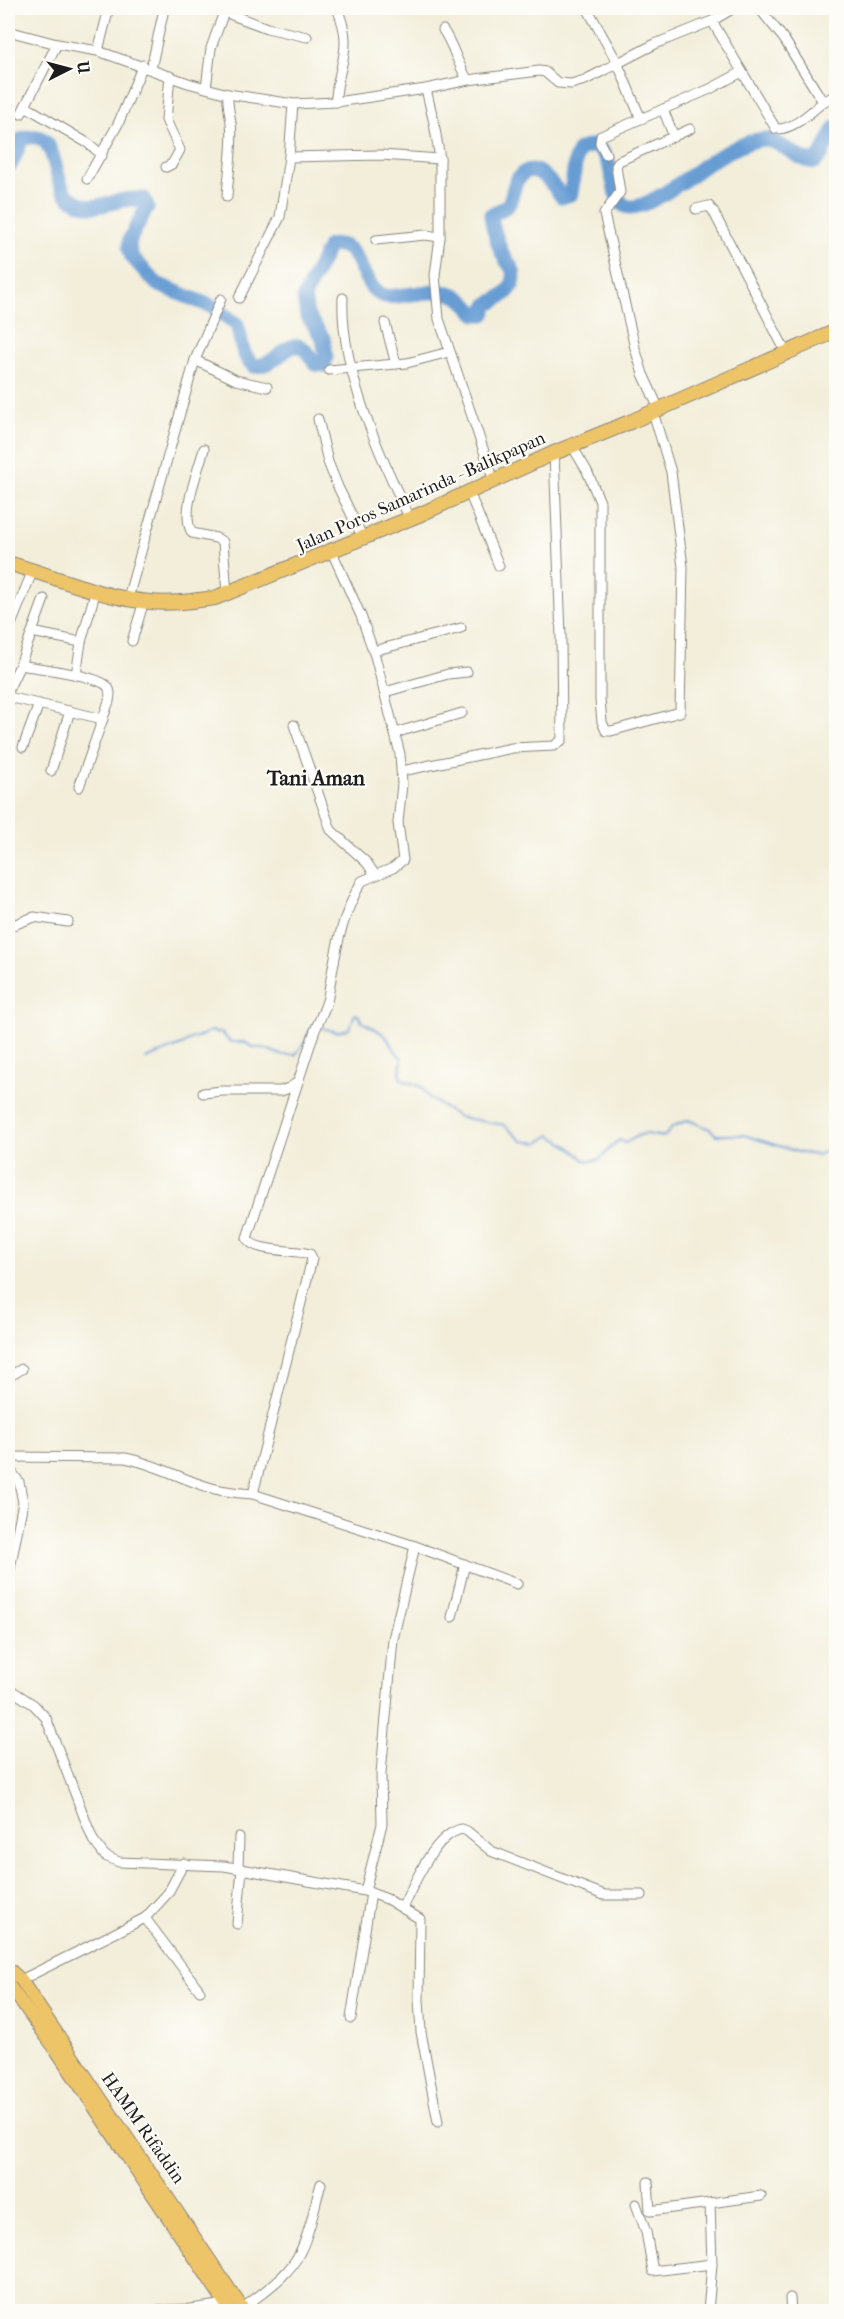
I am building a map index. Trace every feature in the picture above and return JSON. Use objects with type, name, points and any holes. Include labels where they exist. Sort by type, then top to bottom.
[{"type":"highway","name":"Jalan Poros Samarinda - Balikpapan","points":[[8,563],[96,590],[144,601],[179,603],[215,598],[410,519],[554,453],[837,331]]},
{"type":"main road","name":"HAMM Rifaddin","points":[[8,1968],[21,1980],[98,2103],[236,2309]]},
{"type":"main road","name":"HAMM Rifaddin","points":[[8,1984],[98,2103]]},
{"type":"street","points":[[98,51],[109,8]]},
{"type":"street","points":[[336,102],[337,79],[345,41],[345,30],[337,8]]},
{"type":"street","points":[[587,8],[617,62],[641,118]]},
{"type":"street","points":[[8,31],[57,44],[98,51],[228,94],[292,104],[336,102],[426,89],[468,80],[539,71],[545,72],[558,83],[572,84],[712,21],[734,8]]},
{"type":"street","points":[[759,8],[784,39],[823,102]]},
{"type":"street","points":[[87,178],[102,155],[147,67],[164,9]]},
{"type":"street","points":[[206,88],[211,48],[222,10],[267,28],[307,37]]},
{"type":"street","points":[[712,21],[776,129],[783,129],[804,118],[823,102],[837,95]]},
{"type":"street","points":[[443,30],[468,80]]},
{"type":"street","points":[[57,44],[23,110],[89,144],[102,155]]},
{"type":"street","points":[[606,154],[600,143],[600,136],[742,72]]},
{"type":"street","points":[[166,167],[176,158],[180,150],[166,120],[170,76]]},
{"type":"street","points":[[426,89],[440,159],[440,237],[435,275],[435,299],[449,352],[494,481]]},
{"type":"street","points":[[227,196],[231,122],[227,111],[228,94]]},
{"type":"street","points":[[239,298],[280,217],[289,157],[292,104]]},
{"type":"street","points":[[663,109],[674,137]]},
{"type":"street","points":[[572,446],[600,502],[600,700],[603,726],[606,731],[611,731],[680,712],[683,567],[671,472],[656,410],[635,348],[604,214],[620,189],[616,165],[619,161],[630,154],[690,129]]},
{"type":"street","points":[[289,157],[381,155],[440,159]]},
{"type":"street","points":[[696,209],[709,206],[713,211],[786,352]]},
{"type":"street","points":[[376,240],[425,235],[440,237]]},
{"type":"street","points":[[343,298],[343,324],[363,409],[383,464],[410,519]]},
{"type":"street","points":[[128,598],[195,360],[221,299]]},
{"type":"street","points":[[385,323],[396,364]]},
{"type":"street","points":[[329,370],[396,364],[449,352]]},
{"type":"street","points":[[195,360],[236,380],[267,387]]},
{"type":"street","points":[[318,419],[328,462],[363,538]]},
{"type":"street","points":[[204,449],[189,507],[188,526],[192,533],[216,538],[223,542],[227,594]]},
{"type":"street","points":[[402,771],[512,748],[554,746],[562,740],[560,601],[554,453]]},
{"type":"street","points":[[469,492],[499,566]]},
{"type":"street","points":[[253,1494],[312,1260],[308,1253],[260,1248],[248,1240],[327,998],[333,955],[346,917],[362,881],[393,868],[404,860],[398,823],[402,771],[395,733],[373,651],[358,607],[332,552]]},
{"type":"street","points":[[8,632],[33,570]]},
{"type":"street","points":[[76,675],[81,642],[96,590]]},
{"type":"street","points":[[8,690],[20,665],[44,599]]},
{"type":"street","points":[[132,641],[144,601]]},
{"type":"street","points":[[373,651],[461,628]]},
{"type":"street","points":[[32,632],[81,642]]},
{"type":"street","points":[[20,665],[76,675],[106,685],[108,688],[110,695],[103,719],[79,787]]},
{"type":"street","points":[[385,692],[448,674],[467,672]]},
{"type":"street","points":[[8,697],[103,719]]},
{"type":"street","points":[[23,747],[39,704]]},
{"type":"street","points":[[51,771],[70,711]]},
{"type":"street","points":[[395,733],[462,712]]},
{"type":"street","points":[[294,725],[331,830],[367,863],[375,875]]},
{"type":"street","points":[[8,927],[34,917],[68,922]]},
{"type":"street","points":[[203,1094],[222,1091],[281,1091],[298,1082]]},
{"type":"street","points":[[8,1377],[22,1369]]},
{"type":"street","points":[[8,1457],[125,1458],[142,1461],[204,1486],[253,1494],[415,1546],[517,1584]]},
{"type":"street","points":[[8,1467],[19,1482],[23,1502],[8,1579]]},
{"type":"street","points":[[351,2018],[368,1892],[382,1824],[381,1773],[393,1639],[415,1546]]},
{"type":"street","points":[[452,1617],[465,1564]]},
{"type":"street","points":[[8,1688],[34,1704],[46,1718],[93,1840],[100,1852],[119,1862],[184,1863],[240,1868],[368,1892],[420,1919],[421,2032],[438,2122]]},
{"type":"street","points":[[402,1908],[428,1859],[446,1836],[459,1829],[467,1831],[491,1851],[604,1895],[642,1896]]},
{"type":"street","points":[[237,1924],[239,1837]]},
{"type":"street","points":[[21,1980],[145,1918],[168,1893],[184,1863]]},
{"type":"street","points":[[145,1918],[200,1991]]},
{"type":"street","points":[[648,2182],[650,2211],[761,2196]]},
{"type":"street","points":[[121,2312],[236,2309],[273,2284],[294,2263],[307,2234],[321,2184]]},
{"type":"street","points":[[708,2312],[712,2264],[710,2203]]},
{"type":"street","points":[[636,2204],[646,2232],[653,2271],[712,2264]]},
{"type":"street","points":[[790,2298],[791,2312]]},
{"type":"waterway","points":[[8,166],[22,139],[35,137],[43,140],[49,148],[64,191],[71,198],[92,206],[144,199],[147,207],[130,239],[129,248],[132,257],[157,284],[213,307],[237,324],[246,357],[254,366],[265,364],[294,346],[300,346],[315,364],[324,365],[326,356],[323,338],[307,315],[304,297],[329,246],[340,245],[348,248],[368,282],[382,295],[390,297],[430,292],[449,293],[461,298],[476,314],[484,314],[487,305],[507,293],[513,283],[512,269],[499,246],[491,215],[508,205],[516,182],[522,174],[535,171],[547,179],[562,197],[571,194],[576,157],[580,149],[595,145],[607,160],[619,201],[632,207],[642,205],[668,192],[711,161],[752,141],[772,140],[800,157],[815,162],[836,127]]},
{"type":"waterway","points":[[319,1027],[337,1032],[349,1029],[355,1014],[359,1016],[362,1022],[384,1035],[402,1058],[401,1079],[422,1087],[429,1098],[459,1117],[504,1125],[522,1141],[538,1143],[551,1135],[573,1149],[584,1160],[592,1161],[602,1158],[620,1140],[625,1143],[645,1134],[665,1136],[672,1127],[688,1120],[710,1129],[716,1135],[744,1135],[801,1153],[818,1155],[832,1147],[836,1148]]},
{"type":"waterway","points":[[146,1059],[210,1031],[222,1033],[230,1042],[244,1042],[255,1048],[264,1048],[281,1055],[295,1055],[313,1027]]},
{"type":"district","name":"Tani Aman","points":[[316,778]]}]
